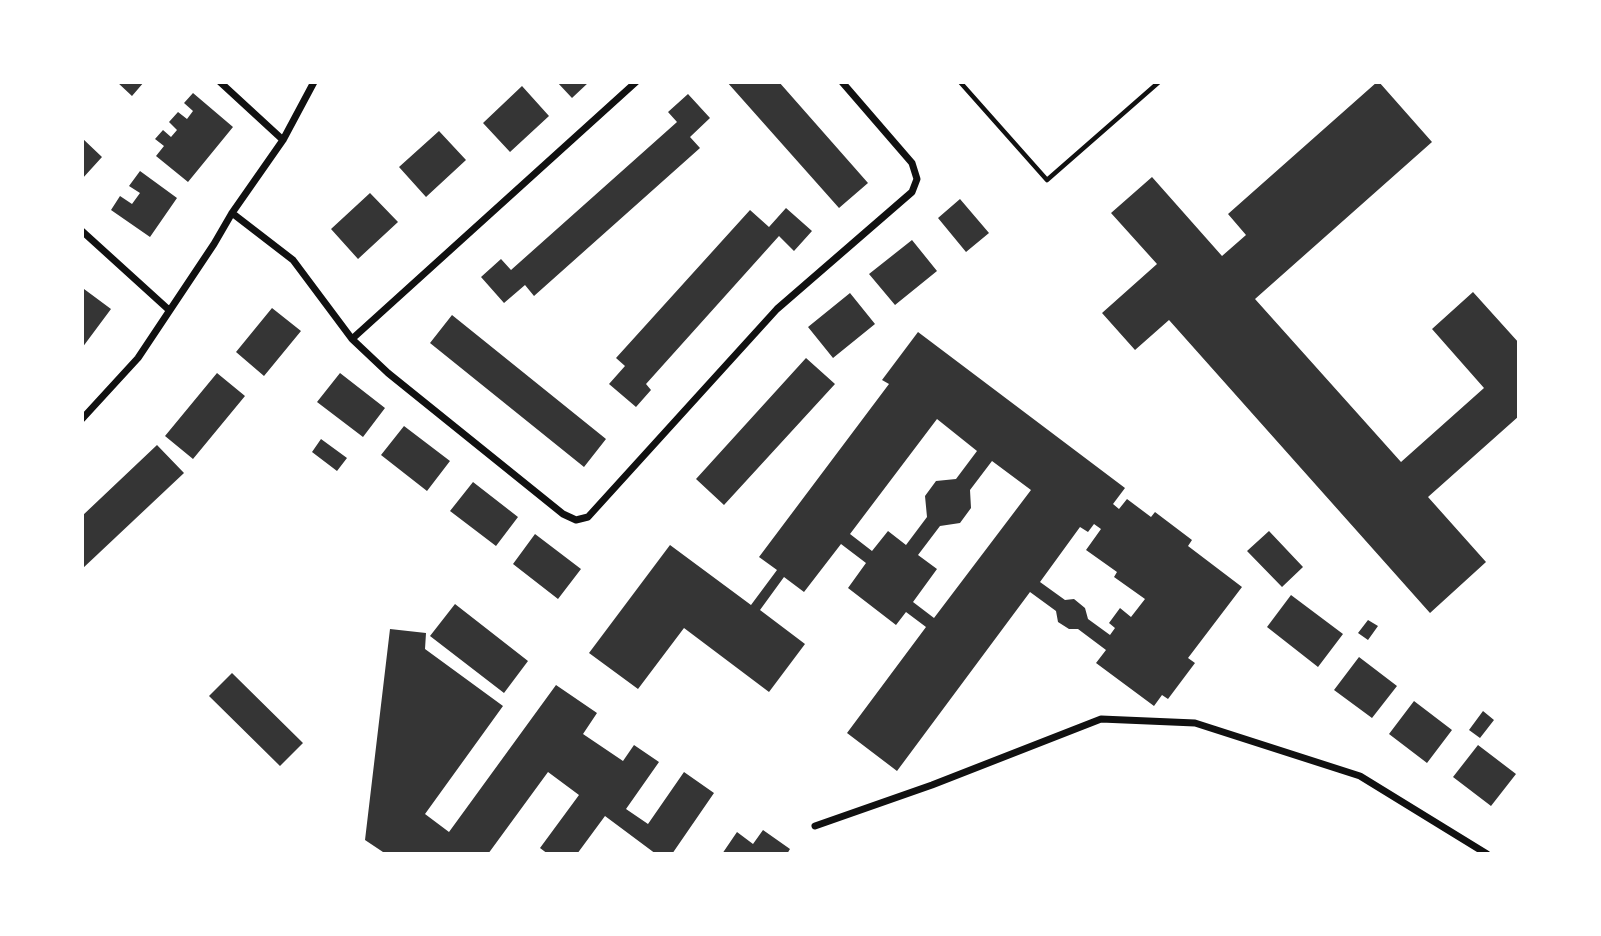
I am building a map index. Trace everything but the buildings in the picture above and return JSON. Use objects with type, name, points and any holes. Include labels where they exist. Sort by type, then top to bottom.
[{"type":"street","points":[[220,82],[283,140]]},
{"type":"street","points":[[82,419],[138,358],[283,140],[314,82]]},
{"type":"street","points":[[352,339],[636,82]]},
{"type":"street","points":[[233,213],[293,260],[352,339],[388,373],[563,514],[576,520],[588,517],[777,309],[912,192],[917,179],[912,163],[842,82]]},
{"type":"street","points":[[82,231],[169,310]]},
{"type":"street","points":[[815,825],[932,785],[1101,719],[1195,723],[1360,776],[1487,854]]},
{"type":"path","points":[[960,82],[1047,180],[1158,82]]}]
